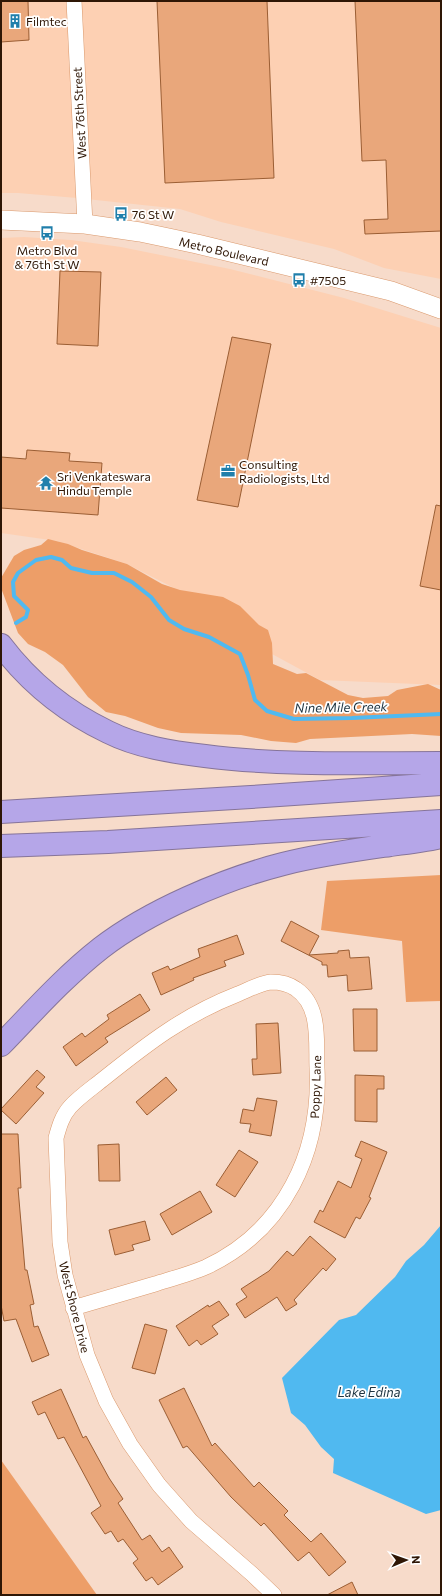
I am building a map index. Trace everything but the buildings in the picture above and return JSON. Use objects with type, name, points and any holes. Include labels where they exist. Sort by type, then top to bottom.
[{"type":"highway","points":[[1,645],[28,676],[52,697],[69,709],[109,733],[143,745],[181,753],[236,760],[288,763],[441,763]]},
{"type":"highway","points":[[1,812],[251,798],[441,784]]},
{"type":"highway","points":[[1,846],[108,842],[441,821]]},
{"type":"highway","points":[[1,1045],[69,976],[101,948],[135,926],[183,900],[236,879],[284,864],[358,850],[441,837]]},
{"type":"street","name":"West 76th Street","points":[[74,1],[85,224]]},
{"type":"street","name":"Metro Boulevard","points":[[1,220],[85,224],[140,232],[197,244],[391,291],[441,309]]},
{"type":"street","name":"Poppy Lane","points":[[74,1308],[206,1267],[234,1251],[260,1230],[281,1204],[298,1176],[310,1145],[316,1114],[318,1080],[312,1008],[305,996],[295,988],[283,983],[270,982],[257,986]]},
{"type":"street","name":"West Shore Drive","points":[[257,986],[217,1002],[178,1022],[143,1047],[70,1107],[60,1121],[56,1138],[60,1242],[65,1276],[87,1355],[106,1401],[130,1444],[159,1484],[191,1521],[274,1595]]},
{"type":"shaded area","points":[[1,1],[441,1],[441,279],[384,268],[334,249],[221,222],[180,209],[77,198],[1,193]]},
{"type":"shaded area","points":[[24,237],[71,240],[121,247],[230,269],[344,298],[441,328],[441,685],[320,680],[272,654],[264,628],[174,588],[127,564],[57,541],[1,533],[1,238]]},
{"type":"shaded area","points":[[48,539],[68,544],[127,564],[162,584],[180,590],[223,597],[240,606],[259,625],[268,630],[272,643],[273,664],[297,674],[306,673],[348,695],[363,698],[388,696],[397,690],[428,684],[441,690],[441,736],[412,734],[310,739],[296,743],[271,741],[241,735],[181,733],[158,728],[125,716],[106,712],[88,697],[63,665],[45,652],[28,644],[18,633],[1,588],[1,578],[14,556],[24,550],[41,545]]},
{"type":"shaded area","points":[[441,875],[441,1001],[406,1002],[402,941],[321,930],[327,881]]},
{"type":"shaded area","points":[[1,1460],[97,1595],[1,1595]]},
{"type":"water","name":"Lake Edina","points":[[441,1225],[441,1510],[426,1514],[333,1473],[334,1459],[321,1447],[305,1425],[291,1413],[282,1378],[339,1320],[356,1315],[395,1277],[406,1261],[424,1245]]},
{"type":"waterway","name":"Nine Mile Creek","points":[[16,623],[26,617],[28,610],[14,596],[13,582],[18,573],[36,560],[51,557],[62,560],[71,568],[92,573],[114,573],[132,582],[151,597],[169,620],[184,629],[209,637],[240,654],[255,700],[267,711],[294,719],[441,714]]},
{"type":"place","name":"Filmtec","points":[[15,21]]},
{"type":"place","name":"76 St W","points":[[121,214]]},
{"type":"place","name":"Metro Blvd & 76th St W","points":[[47,233]]},
{"type":"place","name":"#7505","points":[[299,280]]},
{"type":"place","name":"Consulting Radiologists, Ltd","points":[[228,471]]},
{"type":"place","name":"Sri Venkateswara Hindu Temple","points":[[46,483]]}]
